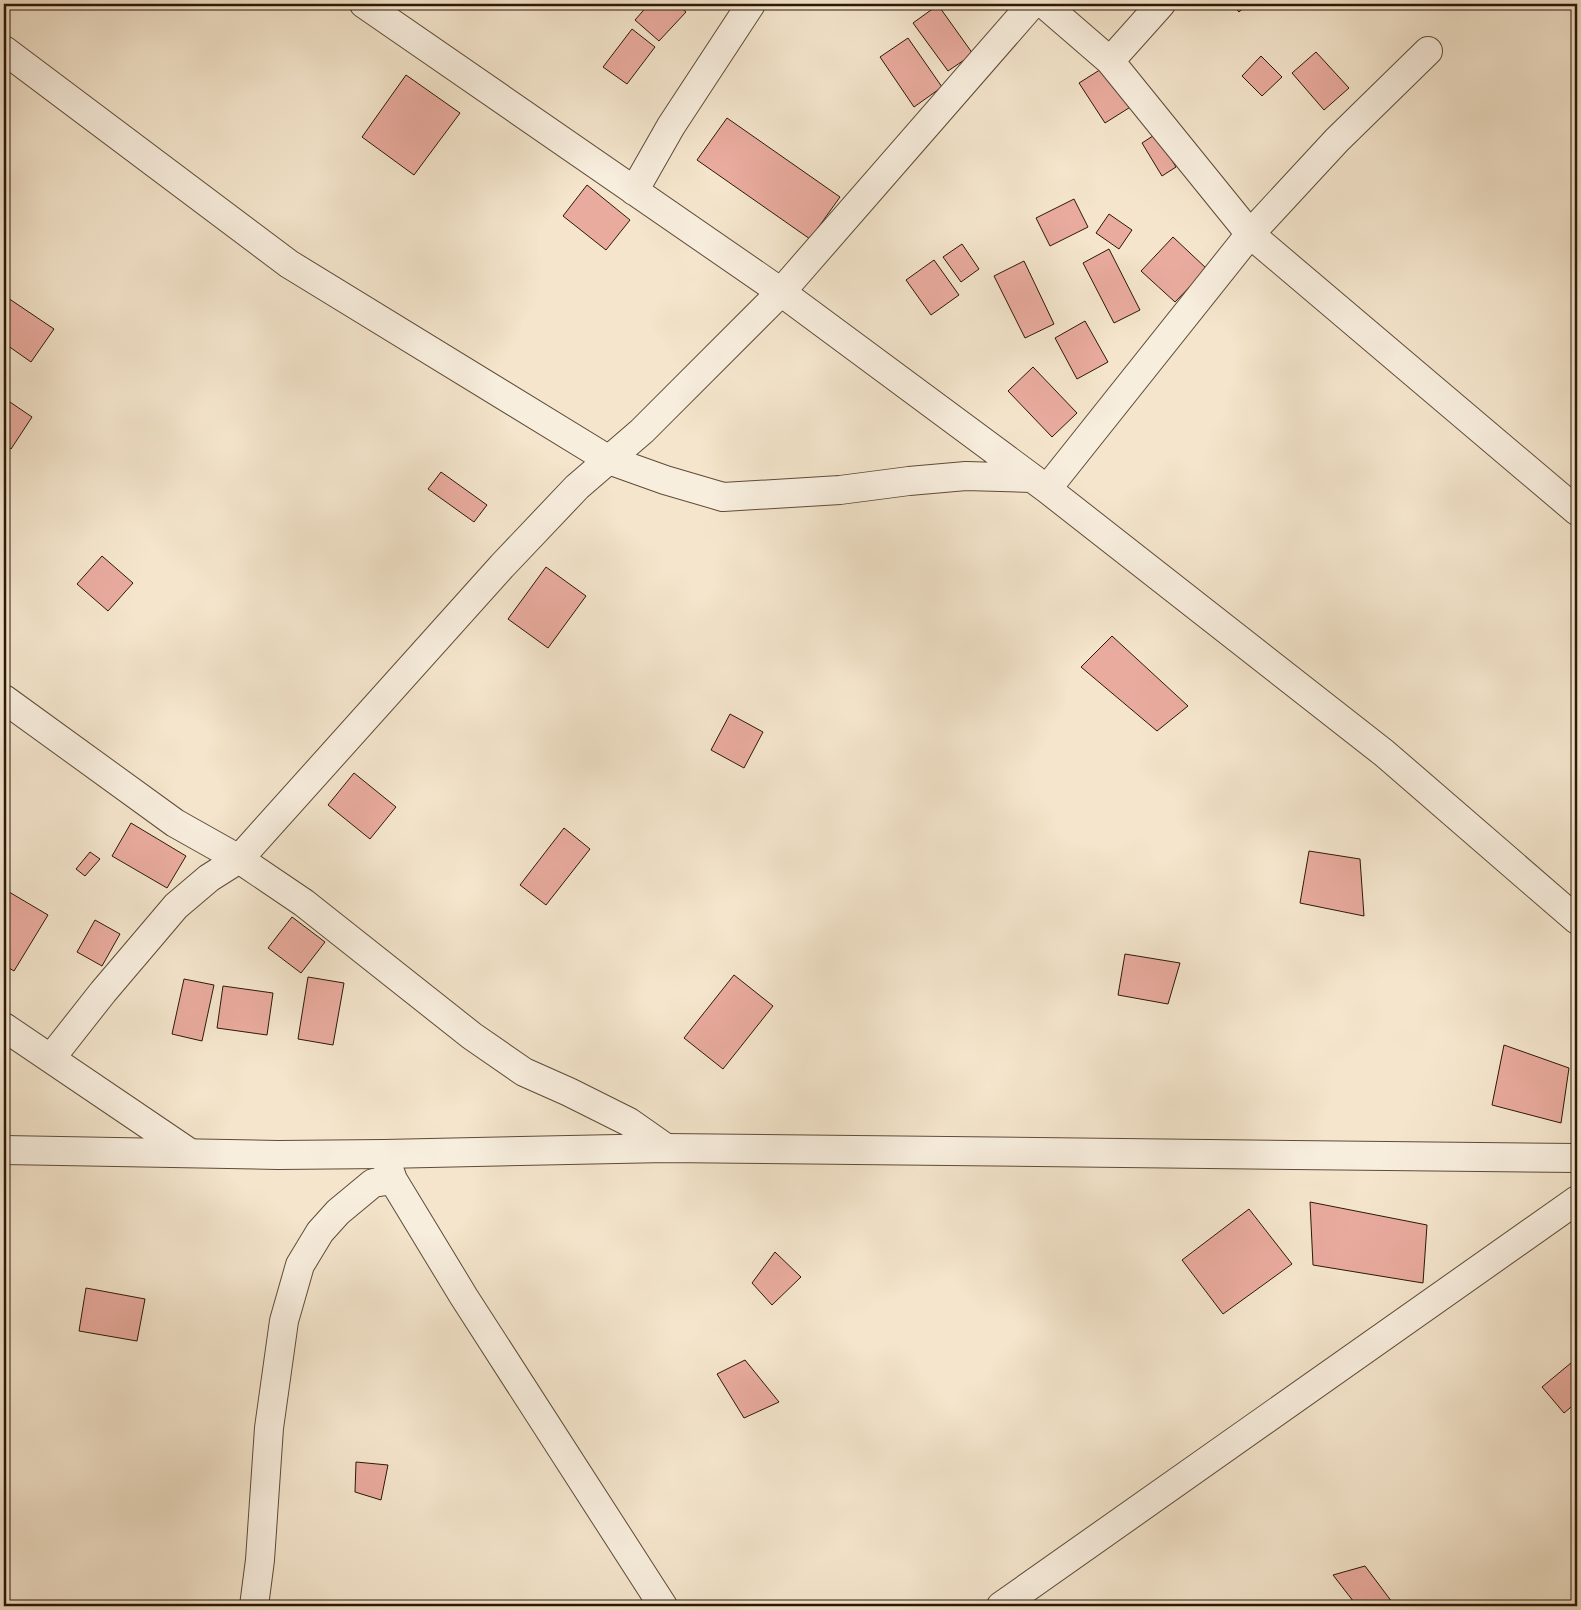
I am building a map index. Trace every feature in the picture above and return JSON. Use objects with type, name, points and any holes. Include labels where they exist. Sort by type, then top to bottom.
[{"type":"street","points":[[364,4],[392,11],[634,191],[781,292],[1039,483],[1384,753],[1577,920]]},
{"type":"street","points":[[634,191],[672,126],[751,4]]},
{"type":"street","points":[[51,1058],[176,906],[209,878],[238,859],[502,566],[577,487],[642,431],[781,292],[1032,4]]},
{"type":"street","points":[[1044,4],[1110,61],[1250,234],[1577,511]]},
{"type":"street","points":[[1110,61],[1161,4]]},
{"type":"street","points":[[4,50],[289,264],[609,460],[665,480],[723,497],[840,490],[966,476],[1039,483]]},
{"type":"street","points":[[1039,483],[1250,234],[1338,140],[1428,51]]},
{"type":"street","points":[[4,699],[175,823],[238,859],[304,902],[472,1036],[524,1072],[629,1122],[666,1148]]},
{"type":"street","points":[[4,1027],[190,1153]]},
{"type":"street","points":[[4,1150],[384,1154],[666,1148],[1577,1158]]},
{"type":"street","points":[[384,1154],[393,1180],[464,1297],[663,1606]]},
{"type":"street","points":[[254,1606],[260,1560],[269,1428],[284,1321],[300,1265],[320,1232],[338,1212],[374,1183],[393,1180]]},
{"type":"street","points":[[1002,1606],[1577,1200]]},
{"type":"building","points":[[649,4],[677,4],[686,12],[659,41],[635,20]]},
{"type":"building","points":[[1232,4],[1248,4],[1239,12]]},
{"type":"building","points":[[938,5],[973,54],[948,71],[913,23]]},
{"type":"building","points":[[632,29],[655,47],[627,84],[603,67]]},
{"type":"building","points":[[908,38],[942,87],[914,107],[880,57]]},
{"type":"building","points":[[1316,52],[1349,88],[1324,110],[1292,73]]},
{"type":"building","points":[[1261,56],[1282,77],[1262,96],[1242,76]]},
{"type":"building","points":[[1106,66],[1132,106],[1105,123],[1079,83]]},
{"type":"building","points":[[406,75],[460,113],[414,175],[362,137]]},
{"type":"building","points":[[727,118],[840,197],[810,239],[697,160]]},
{"type":"building","points":[[1156,134],[1176,167],[1162,176],[1142,143]]},
{"type":"building","points":[[587,185],[630,220],[606,250],[563,216]]},
{"type":"building","points":[[1074,199],[1088,227],[1050,246],[1036,218]]},
{"type":"building","points":[[1109,214],[1132,230],[1119,249],[1096,233]]},
{"type":"building","points":[[1173,237],[1207,269],[1175,302],[1141,271]]},
{"type":"building","points":[[962,244],[979,269],[961,282],[943,257]]},
{"type":"building","points":[[1109,249],[1140,310],[1114,323],[1083,263]]},
{"type":"building","points":[[934,260],[959,295],[931,315],[906,280]]},
{"type":"building","points":[[1024,261],[1054,324],[1025,338],[994,276]]},
{"type":"building","points":[[5,296],[54,329],[31,362],[4,343]]},
{"type":"building","points":[[1085,321],[1108,362],[1077,379],[1055,338]]},
{"type":"building","points":[[1033,367],[1077,413],[1052,437],[1008,391]]},
{"type":"building","points":[[4,398],[32,417],[11,449],[4,444]]},
{"type":"building","points":[[441,472],[487,505],[474,522],[428,489]]},
{"type":"building","points":[[102,556],[133,583],[108,611],[77,584]]},
{"type":"building","points":[[546,567],[586,596],[548,648],[508,619]]},
{"type":"building","points":[[1112,636],[1188,706],[1157,731],[1081,667]]},
{"type":"building","points":[[730,714],[763,732],[744,768],[711,750]]},
{"type":"building","points":[[354,773],[396,807],[370,839],[328,805]]},
{"type":"building","points":[[131,823],[186,856],[167,888],[112,856]]},
{"type":"building","points":[[564,828],[590,849],[546,905],[520,885]]},
{"type":"building","points":[[1309,851],[1360,859],[1364,916],[1300,903]]},
{"type":"building","points":[[90,852],[100,859],[85,876],[76,869]]},
{"type":"building","points":[[4,889],[48,915],[14,971],[4,965]]},
{"type":"building","points":[[292,917],[325,942],[301,973],[268,948]]},
{"type":"building","points":[[95,920],[120,934],[102,966],[77,952]]},
{"type":"building","points":[[1125,954],[1180,963],[1168,1004],[1118,995]]},
{"type":"building","points":[[734,975],[773,1006],[723,1069],[684,1038]]},
{"type":"building","points":[[308,977],[344,983],[333,1045],[298,1039]]},
{"type":"building","points":[[184,979],[214,985],[202,1041],[172,1034]]},
{"type":"building","points":[[223,986],[273,993],[267,1035],[217,1028]]},
{"type":"building","points":[[1504,1045],[1569,1068],[1561,1123],[1492,1105]]},
{"type":"building","points":[[1310,1202],[1427,1225],[1423,1283],[1313,1265]]},
{"type":"building","points":[[1249,1209],[1292,1264],[1223,1314],[1182,1260]]},
{"type":"building","points":[[775,1252],[801,1277],[772,1305],[752,1283]]},
{"type":"building","points":[[1577,1253],[1577,1300],[1572,1300]]},
{"type":"building","points":[[86,1288],[145,1299],[137,1341],[79,1331]]},
{"type":"building","points":[[1577,1358],[1577,1402],[1564,1413],[1542,1387]]},
{"type":"building","points":[[745,1360],[779,1402],[744,1418],[717,1374]]},
{"type":"building","points":[[356,1462],[388,1465],[381,1500],[355,1492]]},
{"type":"building","points":[[1365,1566],[1395,1606],[1357,1606],[1333,1575]]}]
